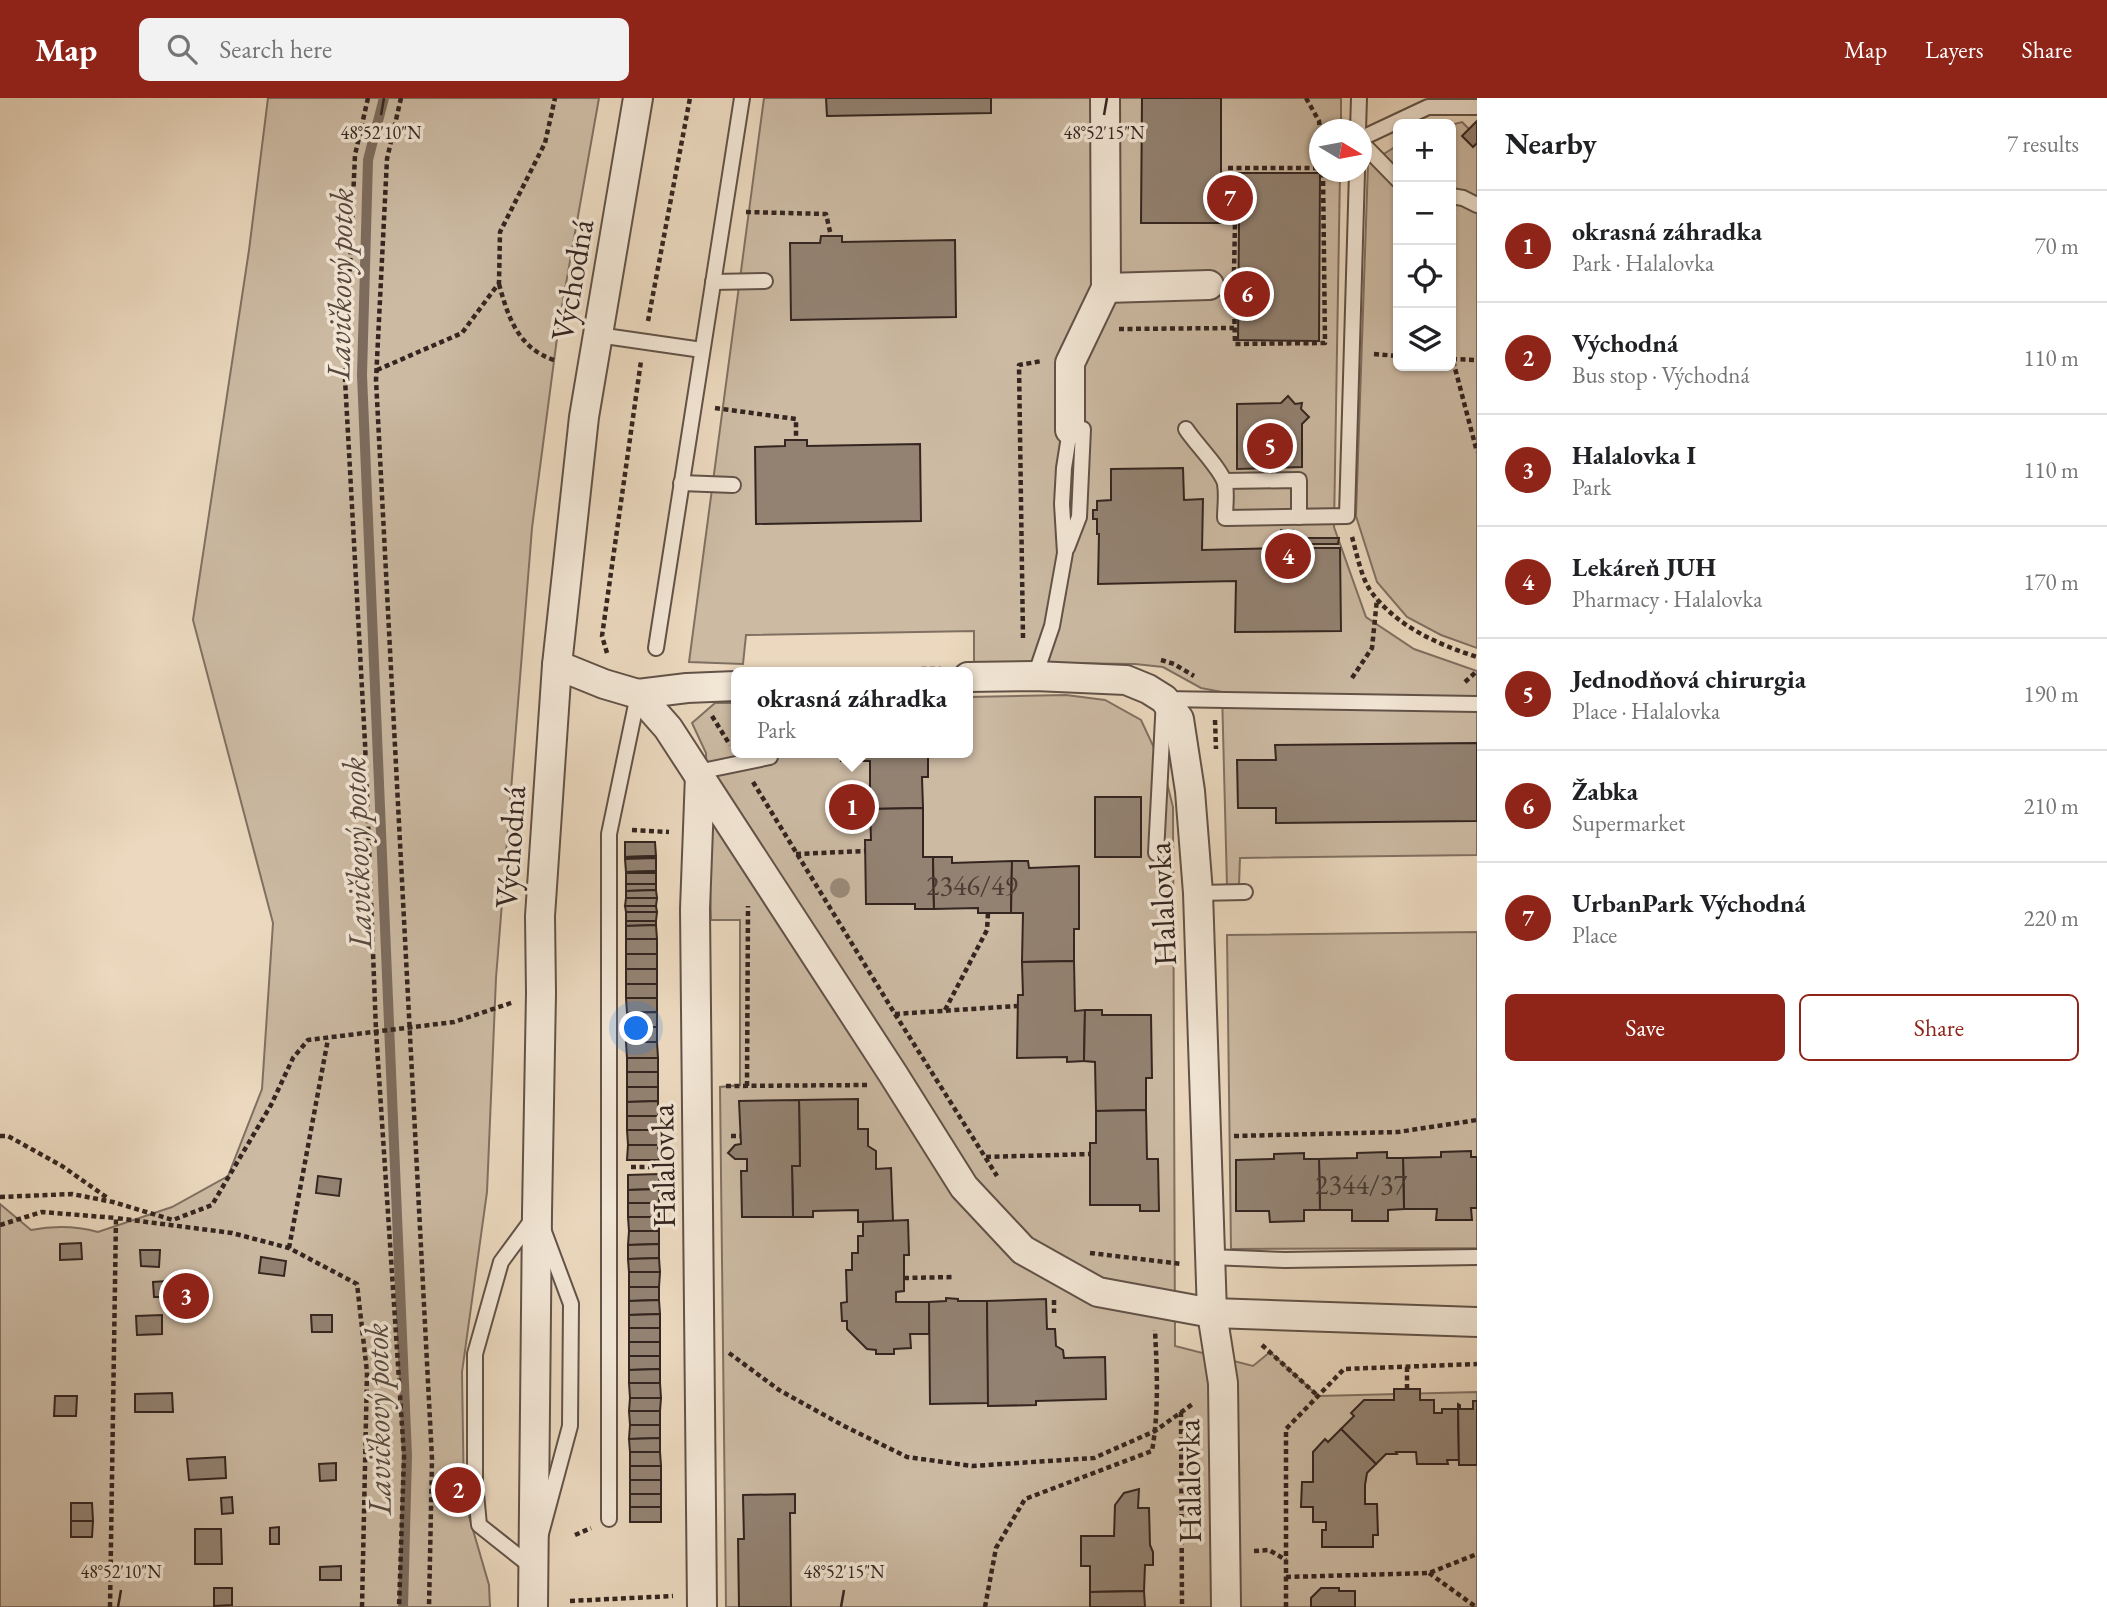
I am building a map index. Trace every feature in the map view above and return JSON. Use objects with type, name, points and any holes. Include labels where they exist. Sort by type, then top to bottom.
[{"type":"street","name":"Východná","points":[[533,1607],[540,916],[557,665],[584,417],[638,98]]},
{"type":"street","points":[[1077,430],[1070,363],[1106,288],[1105,98]]},
{"type":"street","points":[[1106,288],[1209,285]]},
{"type":"street","points":[[557,665],[638,694],[695,688],[731,680]]},
{"type":"street","points":[[973,672],[1037,667],[1126,680],[1164,699]]},
{"type":"street","points":[[638,694],[668,728],[699,774],[964,1187],[1023,1250],[1098,1292],[1220,1314],[1477,1322]]},
{"type":"street","name":"Halalovka","points":[[1164,699],[1179,719],[1190,791],[1198,893],[1210,1261],[1220,1314],[1223,1383],[1226,1607]]},
{"type":"street","name":"Halalovka","points":[[699,774],[695,922],[700,1347]]},
{"type":"street","points":[[700,1347],[702,1601]]},
{"type":"lane","points":[[656,648],[742,98]]},
{"type":"lane","points":[[1359,98],[1359,119]]},
{"type":"lane","points":[[1372,135],[1429,102],[1477,107]]},
{"type":"lane","points":[[1372,152],[1393,175]]},
{"type":"lane","points":[[1186,429],[1225,481],[1225,518],[1347,516],[1357,182]]},
{"type":"lane","points":[[1456,197],[1477,205]]},
{"type":"lane","points":[[713,282],[765,281]]},
{"type":"lane","points":[[598,335],[702,350]]},
{"type":"lane","points":[[1037,667],[1052,625],[1065,553],[1062,504],[1064,468],[1077,430]]},
{"type":"lane","points":[[1225,481],[1299,480],[1299,517]]},
{"type":"lane","points":[[681,483],[733,485]]},
{"type":"lane","points":[[609,1520],[611,829],[638,694]]},
{"type":"lane","points":[[1156,853],[1164,699],[1477,704]]},
{"type":"lane","points":[[699,774],[765,758]]},
{"type":"lane","points":[[1198,893],[1245,892]]},
{"type":"lane","points":[[532,1567],[479,1525],[475,1483],[475,1354],[501,1262],[537,1213]]},
{"type":"lane","points":[[1210,1261],[1477,1257]]},
{"type":"path","points":[[368,98],[355,155],[345,379],[365,743],[376,1031],[404,1456],[399,1607]]},
{"type":"path","points":[[401,98],[387,159],[377,370],[388,642],[411,1028],[432,1459],[429,1607]]},
{"type":"path","points":[[554,360],[527,344],[509,319],[499,283],[500,233],[545,143],[555,98]]},
{"type":"path","points":[[614,661],[607,655],[602,636],[644,341],[690,98]]},
{"type":"path","points":[[1306,98],[1318,119]]},
{"type":"path","points":[[1228,168],[1309,170]]},
{"type":"path","points":[[1118,328],[1234,328],[1235,344],[1325,343],[1321,182]]},
{"type":"path","points":[[724,211],[826,214],[831,236]]},
{"type":"path","points":[[377,370],[462,333],[499,283]]},
{"type":"path","points":[[1456,358],[1477,360]]},
{"type":"path","points":[[1037,667],[1023,662],[1020,365],[1040,362]]},
{"type":"path","points":[[1455,371],[1477,452]]},
{"type":"path","points":[[694,405],[796,419],[796,440]]},
{"type":"path","points":[[1347,516],[1357,556],[1371,591],[1397,620],[1423,635],[1477,657]]},
{"type":"path","points":[[1321,701],[1357,674],[1372,648],[1377,598]]},
{"type":"path","points":[[1150,657],[1174,664],[1200,680],[1214,683],[1216,755]]},
{"type":"path","points":[[695,688],[731,747]]},
{"type":"path","points":[[738,758],[998,1177]]},
{"type":"path","points":[[611,829],[698,833]]},
{"type":"path","points":[[796,854],[865,851]]},
{"type":"path","points":[[747,1086],[748,898]]},
{"type":"path","points":[[945,1011],[988,930],[988,913]]},
{"type":"path","points":[[0,1197],[72,1194],[113,1202],[173,1220],[212,1205],[271,1105],[293,1058],[308,1041],[454,1022],[541,993]]},
{"type":"path","points":[[895,1014],[1017,1006]]},
{"type":"path","points":[[289,1248],[328,1040]]},
{"type":"path","points":[[720,1087],[875,1085]]},
{"type":"path","points":[[1221,1136],[1398,1132],[1477,1120]]},
{"type":"path","points":[[0,1136],[8,1136],[62,1166],[113,1202]]},
{"type":"path","points":[[731,1136],[740,1136]]},
{"type":"path","points":[[985,1157],[1090,1154]]},
{"type":"path","points":[[628,1167],[658,1167]]},
{"type":"path","points":[[0,1225],[42,1212],[116,1218],[232,1233],[289,1248],[357,1284],[367,1372],[362,1607]]},
{"type":"path","points":[[110,1607],[116,1218]]},
{"type":"path","points":[[1080,1251],[1210,1261]]},
{"type":"path","points":[[904,1278],[953,1277]]},
{"type":"path","points":[[1220,1314],[1318,1396]]},
{"type":"path","points":[[985,1607],[996,1548],[1025,1499],[1152,1451],[1158,1381],[1154,1326]]},
{"type":"path","points":[[700,1347],[722,1348],[779,1390],[907,1457],[972,1466],[1094,1458],[1155,1431],[1223,1383]]},
{"type":"path","points":[[1286,1607],[1286,1429],[1344,1369],[1477,1364]]},
{"type":"path","points":[[1406,1389],[1407,1367]]},
{"type":"path","points":[[1181,1412],[1182,1607]]},
{"type":"path","points":[[1286,1577],[1429,1573],[1477,1554]]},
{"type":"path","points":[[1429,1573],[1476,1607]]},
{"type":"path","points":[[570,1601],[702,1601]]},
{"type":"shaded area","points":[[268,98],[599,98],[559,323],[532,528],[496,978],[487,1192],[462,1372],[464,1499],[489,1585],[490,1607],[0,1607],[0,1204],[31,1230],[64,1227],[98,1232],[172,1207],[228,1176],[262,1089],[273,923],[193,620],[249,250]]},
{"type":"shaded area","points":[[764,98],[1341,98],[1341,119],[1309,119],[1309,182],[1340,182],[1334,527],[1366,617],[1414,649],[1477,671],[1477,855],[1240,858],[1239,885],[1227,886],[1222,692],[1201,688],[1163,667],[1135,664],[974,662],[974,631],[746,635],[743,664],[689,662]]},
{"type":"shaded area","points":[[1462,122],[1477,137],[1477,648],[1441,635],[1407,617],[1377,582],[1356,516],[1367,182],[1372,182],[1372,161],[1393,148],[1393,371],[1456,371],[1456,124]]},
{"type":"shaded area","points":[[1066,695],[1105,700],[1141,720],[1163,767],[1173,807],[1175,1346],[1253,1366],[1270,1352],[1318,1396],[1477,1392],[1477,1607],[726,1607],[720,1087],[740,1085],[740,920],[711,920],[706,753],[692,723],[715,703],[731,703],[731,758],[973,758],[973,697]]},
{"type":"shaded area","points":[[1477,932],[1477,1248],[1231,1249],[1227,935]]},
{"type":"building","points":[[826,98],[991,98],[991,113],[827,116]]},
{"type":"building","points":[[1142,98],[1221,98],[1221,173],[1309,173],[1309,182],[1320,182],[1319,341],[1238,340],[1239,223],[1141,223]]},
{"type":"building","points":[[1477,121],[1477,143],[1473,147],[1462,136]]},
{"type":"building","points":[[821,236],[842,236],[842,242],[955,240],[956,317],[791,320],[790,243],[820,243]]},
{"type":"building","points":[[1288,396],[1295,404],[1302,403],[1301,409],[1309,417],[1302,424],[1302,467],[1237,469],[1237,404],[1281,403]]},
{"type":"building","points":[[785,440],[807,440],[807,446],[920,444],[921,521],[756,524],[755,447],[785,446]]},
{"type":"building","points":[[1183,468],[1184,500],[1203,499],[1202,550],[1282,548],[1281,530],[1293,530],[1293,538],[1339,538],[1338,544],[1293,544],[1293,548],[1340,548],[1341,631],[1235,632],[1236,581],[1098,584],[1099,534],[1097,519],[1093,519],[1093,510],[1097,510],[1097,501],[1111,500],[1111,469]]},
{"type":"building","points":[[1477,743],[1477,821],[1276,823],[1276,808],[1238,808],[1237,760],[1276,760],[1275,745]]},
{"type":"building","points":[[842,758],[858,758],[858,761],[841,761]]},
{"type":"building","points":[[858,758],[928,758],[928,777],[922,777],[923,808],[870,809],[870,761],[858,761]]},
{"type":"building","points":[[1095,797],[1141,797],[1141,857],[1095,857]]},
{"type":"building","points":[[923,808],[923,857],[933,857],[934,909],[915,909],[915,904],[866,904],[865,840],[871,840],[870,809]]},
{"type":"building","points":[[625,842],[655,842],[656,856],[625,857]]},
{"type":"building","points":[[625,857],[656,858],[625,859]]},
{"type":"building","points":[[933,857],[952,857],[952,863],[1012,861],[1011,913],[978,913],[978,908],[934,909]]},
{"type":"building","points":[[656,858],[656,871],[626,872],[625,859]]},
{"type":"building","points":[[1012,861],[1028,861],[1029,868],[1079,866],[1079,929],[1074,929],[1074,961],[1022,962],[1023,913],[1011,913]]},
{"type":"building","points":[[626,872],[656,873],[626,873]]},
{"type":"building","points":[[626,873],[656,873],[656,884],[626,884]]},
{"type":"building","points":[[626,884],[656,884],[656,890],[626,891]]},
{"type":"building","points":[[656,890],[657,898],[626,898],[626,891]]},
{"type":"building","points":[[626,898],[657,898],[656,906],[625,906]]},
{"type":"building","points":[[625,906],[656,906],[657,912],[626,912]]},
{"type":"building","points":[[626,912],[657,912],[656,921],[626,921]]},
{"type":"building","points":[[626,921],[656,921],[656,925],[626,926]]},
{"type":"building","points":[[656,925],[657,939],[626,939],[626,926]]},
{"type":"building","points":[[626,939],[657,939],[657,954],[626,954]]},
{"type":"building","points":[[626,954],[657,954],[657,969],[626,969]]},
{"type":"building","points":[[1074,961],[1075,1011],[1085,1010],[1084,1061],[1067,1062],[1067,1057],[1017,1058],[1018,995],[1023,995],[1022,962]]},
{"type":"building","points":[[626,969],[657,969],[657,984],[626,984]]},
{"type":"building","points":[[626,984],[657,984],[657,998],[626,998]]},
{"type":"building","points":[[626,998],[657,998],[657,1012],[627,1013]]},
{"type":"building","points":[[1085,1010],[1102,1010],[1102,1015],[1151,1015],[1152,1078],[1146,1078],[1146,1110],[1096,1111],[1095,1062],[1084,1061]]},
{"type":"building","points":[[657,1012],[657,1027],[627,1027],[627,1013]]},
{"type":"building","points":[[627,1027],[657,1027],[657,1042],[626,1042]]},
{"type":"building","points":[[626,1042],[657,1042],[658,1058],[627,1058]]},
{"type":"building","points":[[627,1058],[658,1058],[658,1072],[627,1072]]},
{"type":"building","points":[[627,1072],[658,1072],[658,1087],[627,1087]]},
{"type":"building","points":[[627,1087],[658,1087],[658,1101],[627,1102]]},
{"type":"building","points":[[858,1099],[858,1129],[868,1129],[868,1146],[876,1151],[876,1169],[891,1168],[893,1221],[858,1222],[858,1210],[813,1211],[813,1217],[793,1217],[792,1166],[800,1166],[799,1100]]},
{"type":"building","points":[[799,1100],[800,1166],[792,1166],[793,1217],[742,1217],[741,1171],[747,1171],[747,1159],[735,1159],[728,1153],[735,1145],[741,1144],[739,1101]]},
{"type":"building","points":[[658,1101],[658,1116],[627,1116],[627,1102]]},
{"type":"building","points":[[1146,1110],[1147,1159],[1158,1159],[1159,1211],[1140,1211],[1140,1205],[1090,1205],[1090,1143],[1096,1143],[1096,1111]]},
{"type":"building","points":[[627,1116],[658,1116],[658,1130],[627,1130]]},
{"type":"building","points":[[627,1130],[658,1130],[658,1145],[628,1145]]},
{"type":"building","points":[[628,1145],[658,1145],[659,1160],[627,1160]]},
{"type":"building","points":[[1471,1151],[1471,1157],[1477,1157],[1477,1208],[1471,1208],[1472,1220],[1436,1220],[1437,1209],[1404,1209],[1403,1158],[1441,1157],[1441,1152]]},
{"type":"building","points":[[1387,1152],[1387,1158],[1403,1158],[1404,1209],[1388,1210],[1388,1221],[1352,1221],[1352,1210],[1320,1210],[1319,1159],[1357,1158],[1357,1153]]},
{"type":"building","points":[[1304,1153],[1304,1159],[1319,1159],[1320,1210],[1304,1210],[1304,1221],[1270,1222],[1269,1211],[1236,1211],[1236,1160],[1274,1159],[1274,1154]]},
{"type":"building","points":[[659,1174],[659,1189],[628,1190],[628,1175]]},
{"type":"building","points":[[318,1176],[341,1179],[339,1196],[316,1193]]},
{"type":"building","points":[[659,1189],[659,1203],[628,1203],[628,1190]]},
{"type":"building","points":[[628,1203],[659,1203],[659,1217],[628,1217]]},
{"type":"building","points":[[628,1217],[659,1217],[659,1231],[629,1231]]},
{"type":"building","points":[[908,1220],[909,1255],[904,1255],[904,1291],[896,1292],[896,1302],[929,1302],[929,1334],[910,1334],[911,1348],[894,1349],[894,1354],[876,1354],[876,1350],[867,1349],[847,1329],[847,1321],[842,1321],[841,1303],[847,1302],[846,1270],[852,1270],[852,1253],[858,1253],[858,1236],[863,1236],[863,1222]]},
{"type":"building","points":[[629,1231],[659,1231],[659,1244],[628,1245]]},
{"type":"building","points":[[81,1243],[82,1259],[60,1260],[60,1244]]},
{"type":"building","points":[[659,1244],[659,1258],[628,1259],[628,1245]]},
{"type":"building","points":[[140,1250],[160,1250],[159,1267],[141,1266]]},
{"type":"building","points":[[261,1257],[286,1261],[284,1276],[259,1273]]},
{"type":"building","points":[[659,1258],[660,1272],[629,1272],[628,1259]]},
{"type":"building","points":[[629,1272],[660,1272],[659,1287],[629,1287]]},
{"type":"building","points":[[166,1281],[166,1297],[154,1297],[153,1282]]},
{"type":"building","points":[[629,1287],[659,1287],[659,1300],[629,1301]]},
{"type":"building","points":[[946,1298],[958,1301],[987,1301],[989,1403],[930,1404],[929,1302],[946,1301]]},
{"type":"building","points":[[1046,1299],[1047,1329],[1055,1329],[1056,1346],[1063,1350],[1064,1358],[1105,1357],[1106,1399],[1036,1401],[1036,1405],[988,1406],[987,1301]]},
{"type":"building","points":[[659,1300],[660,1314],[629,1315],[629,1301]]},
{"type":"building","points":[[660,1314],[660,1328],[629,1328],[629,1315]]},
{"type":"building","points":[[162,1315],[162,1334],[137,1335],[136,1316]]},
{"type":"building","points":[[311,1315],[332,1315],[332,1332],[312,1332]]},
{"type":"building","points":[[629,1328],[660,1328],[660,1342],[629,1342]]},
{"type":"building","points":[[629,1342],[660,1342],[660,1356],[629,1356]]},
{"type":"building","points":[[629,1356],[660,1356],[660,1369],[629,1370]]},
{"type":"building","points":[[660,1369],[660,1383],[629,1383],[629,1370]]},
{"type":"building","points":[[629,1383],[660,1383],[661,1398],[630,1398]]},
{"type":"building","points":[[1394,1389],[1420,1389],[1420,1400],[1434,1400],[1434,1413],[1442,1413],[1442,1409],[1458,1409],[1458,1404],[1459,1460],[1447,1460],[1448,1464],[1417,1464],[1416,1452],[1396,1452],[1397,1454],[1386,1454],[1376,1464],[1341,1429],[1354,1416],[1351,1413],[1364,1400],[1394,1400]]},
{"type":"building","points":[[172,1393],[173,1412],[135,1412],[135,1394]]},
{"type":"building","points":[[55,1396],[77,1396],[76,1416],[54,1416]]},
{"type":"building","points":[[630,1398],[661,1398],[660,1411],[629,1411]]},
{"type":"building","points":[[1473,1401],[1477,1401],[1477,1465],[1459,1465],[1458,1404],[1460,1409],[1473,1409]]},
{"type":"building","points":[[629,1411],[660,1411],[660,1425],[630,1425]]},
{"type":"building","points":[[630,1425],[660,1425],[660,1438],[629,1439]]},
{"type":"building","points":[[1341,1429],[1376,1464],[1367,1473],[1365,1485],[1365,1504],[1377,1504],[1378,1535],[1373,1535],[1373,1547],[1322,1547],[1322,1530],[1326,1530],[1326,1522],[1313,1522],[1313,1507],[1301,1507],[1302,1482],[1313,1482],[1313,1452],[1325,1439],[1328,1442]]},
{"type":"building","points":[[660,1438],[660,1452],[630,1452],[629,1439]]},
{"type":"building","points":[[630,1452],[660,1452],[661,1466],[630,1466]]},
{"type":"building","points":[[225,1457],[226,1478],[189,1480],[187,1459]]},
{"type":"building","points":[[336,1463],[336,1480],[320,1481],[319,1464]]},
{"type":"building","points":[[630,1466],[661,1466],[661,1480],[630,1480]]},
{"type":"building","points":[[630,1480],[661,1480],[661,1494],[630,1494]]},
{"type":"building","points":[[1139,1489],[1138,1508],[1149,1508],[1150,1545],[1153,1552],[1153,1565],[1145,1565],[1144,1591],[1090,1592],[1090,1566],[1081,1566],[1081,1536],[1114,1536],[1115,1505],[1124,1493]]},
{"type":"building","points":[[630,1494],[661,1494],[661,1507],[630,1507]]},
{"type":"building","points":[[795,1494],[795,1513],[790,1513],[791,1607],[739,1607],[738,1539],[744,1539],[743,1495]]},
{"type":"building","points":[[232,1497],[233,1513],[222,1514],[221,1498]]},
{"type":"building","points":[[71,1503],[92,1503],[93,1521],[71,1521]]},
{"type":"building","points":[[630,1507],[661,1507],[661,1522],[630,1522]]},
{"type":"building","points":[[71,1521],[93,1521],[92,1537],[71,1537]]},
{"type":"building","points":[[279,1527],[279,1544],[270,1544],[270,1528]]},
{"type":"building","points":[[195,1529],[221,1529],[222,1564],[195,1564]]},
{"type":"building","points":[[341,1566],[341,1580],[320,1580],[320,1567]]},
{"type":"building","points":[[214,1588],[232,1588],[232,1605],[214,1606]]},
{"type":"building","points":[[1321,1588],[1355,1591],[1355,1607],[1311,1607],[1311,1598]]},
{"type":"building","points":[[1144,1591],[1145,1607],[1090,1607],[1090,1592]]},
{"type":"waterway","name":"Lavičkový potok","points":[[384,98],[368,160],[362,375],[407,1456],[403,1607]]},
{"type":"place","name":"UrbanPark Východná","points":[[1230,198]]},
{"type":"place","name":"Žabka","points":[[1247,294]]},
{"type":"place","name":"Jednodňová chirurgia","points":[[1270,446]]},
{"type":"place","name":"Lekáreň JUH","points":[[1288,556]]},
{"type":"place","name":"okrasná záhradka","points":[[852,807]]},
{"type":"place","name":"Halalovka I","points":[[186,1296]]},
{"type":"place","name":"Východná","points":[[458,1490]]}]
